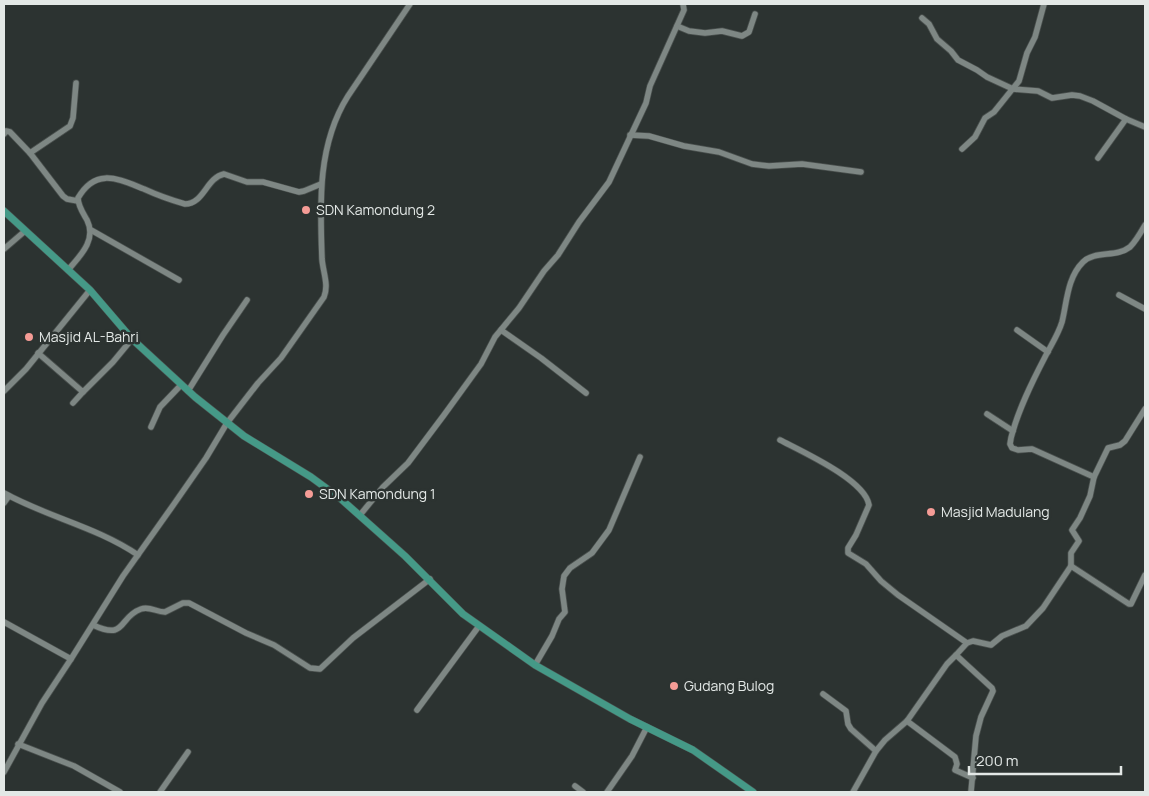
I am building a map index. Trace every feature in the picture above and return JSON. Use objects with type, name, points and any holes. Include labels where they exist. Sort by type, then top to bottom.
[{"type":"main road","points":[[4,211],[90,290],[132,339],[181,385],[227,423],[322,484],[360,515],[430,579],[447,599],[479,626],[535,665],[615,711],[693,750],[753,792]]},
{"type":"street","points":[[4,772],[45,698],[72,659],[122,576],[206,458],[227,423],[280,358],[325,294],[322,260],[321,184],[325,156],[333,126],[339,110],[410,4]]},
{"type":"street","points":[[360,515],[383,487],[413,457],[478,369],[501,330],[558,255],[579,222],[605,188],[614,173],[646,103],[650,86],[684,10],[683,4]]},
{"type":"street","points":[[962,149],[975,137],[985,118],[994,112],[1013,89],[1022,73],[1044,4]]},
{"type":"street","points":[[677,26],[698,33],[722,32],[742,36],[749,32],[755,14]]},
{"type":"street","points":[[922,18],[937,39],[952,51],[958,60],[987,77],[1013,89],[1038,91],[1052,98],[1076,95],[1093,101],[1145,127]]},
{"type":"street","points":[[30,153],[70,126],[73,118],[76,82]]},
{"type":"street","points":[[1098,158],[1126,119]]},
{"type":"street","points":[[4,134],[6,131],[10,132],[30,153],[63,196],[67,199],[78,201]]},
{"type":"street","points":[[630,135],[649,136],[684,146],[724,154],[752,164],[769,166],[802,164],[861,172]]},
{"type":"street","points":[[68,270],[88,244],[90,230],[78,201],[80,195],[94,181],[107,178],[126,182],[185,204],[190,204],[198,199],[214,178],[224,174],[247,182],[263,182],[299,192],[321,184]]},
{"type":"street","points":[[1094,477],[1032,449],[1018,450],[1012,448],[1010,444],[1013,431],[1034,379],[1057,336],[1069,288],[1078,270],[1084,261],[1093,256],[1116,253],[1129,247],[1145,225]]},
{"type":"street","points":[[90,230],[179,280]]},
{"type":"street","points":[[4,249],[24,231]]},
{"type":"street","points":[[4,390],[19,377],[90,290]]},
{"type":"street","points":[[1119,295],[1145,309]]},
{"type":"street","points":[[188,391],[247,300]]},
{"type":"street","points":[[501,330],[542,358],[586,393]]},
{"type":"street","points":[[1018,330],[1048,352]]},
{"type":"street","points":[[73,403],[113,362],[132,339]]},
{"type":"street","points":[[38,353],[83,392]]},
{"type":"street","points":[[151,427],[160,407],[181,385]]},
{"type":"street","points":[[853,792],[876,751],[885,740],[907,721],[947,664],[967,643],[973,641],[991,645],[1002,636],[1026,626],[1043,608],[1071,566],[1071,554],[1078,541],[1072,530],[1090,496],[1094,477],[1108,448],[1122,444],[1145,409]]},
{"type":"street","points":[[988,414],[1013,431]]},
{"type":"street","points":[[780,440],[819,460],[862,489],[869,505],[856,535],[849,544],[848,553],[866,564],[886,586],[967,643]]},
{"type":"street","points":[[535,665],[552,636],[559,619],[565,612],[562,589],[564,576],[573,565],[588,558],[609,530],[640,457]]},
{"type":"street","points":[[4,503],[6,494],[55,517],[113,539],[138,555]]},
{"type":"street","points":[[1071,566],[1129,604],[1135,599],[1145,575]]},
{"type":"street","points":[[93,625],[111,631],[122,626],[131,615],[142,608],[165,612],[182,603],[189,602],[246,633],[274,645],[310,668],[320,669],[365,628],[430,579]]},
{"type":"street","points":[[4,622],[72,659]]},
{"type":"street","points":[[416,710],[479,626]]},
{"type":"street","points":[[956,655],[993,691],[977,728],[972,761],[971,792]]},
{"type":"street","points":[[823,694],[846,710],[851,730],[876,751]]},
{"type":"street","points":[[907,721],[955,757],[957,764],[955,770],[957,772],[972,778]]},
{"type":"street","points":[[607,792],[632,756],[647,727]]},
{"type":"street","points":[[18,744],[74,766],[120,792]]},
{"type":"street","points":[[160,792],[188,752]]},
{"type":"street","points":[[575,786],[583,792]]},
{"type":"place","name":"SDN Kamondung 2","points":[[306,210]]},
{"type":"place","name":"Masjid AL-Bahri","points":[[29,337]]},
{"type":"place","name":"SDN Kamondung 1","points":[[309,494]]},
{"type":"place","name":"Masjid Madulang","points":[[931,512]]},
{"type":"place","name":"Gudang Bulog","points":[[674,686]]}]
